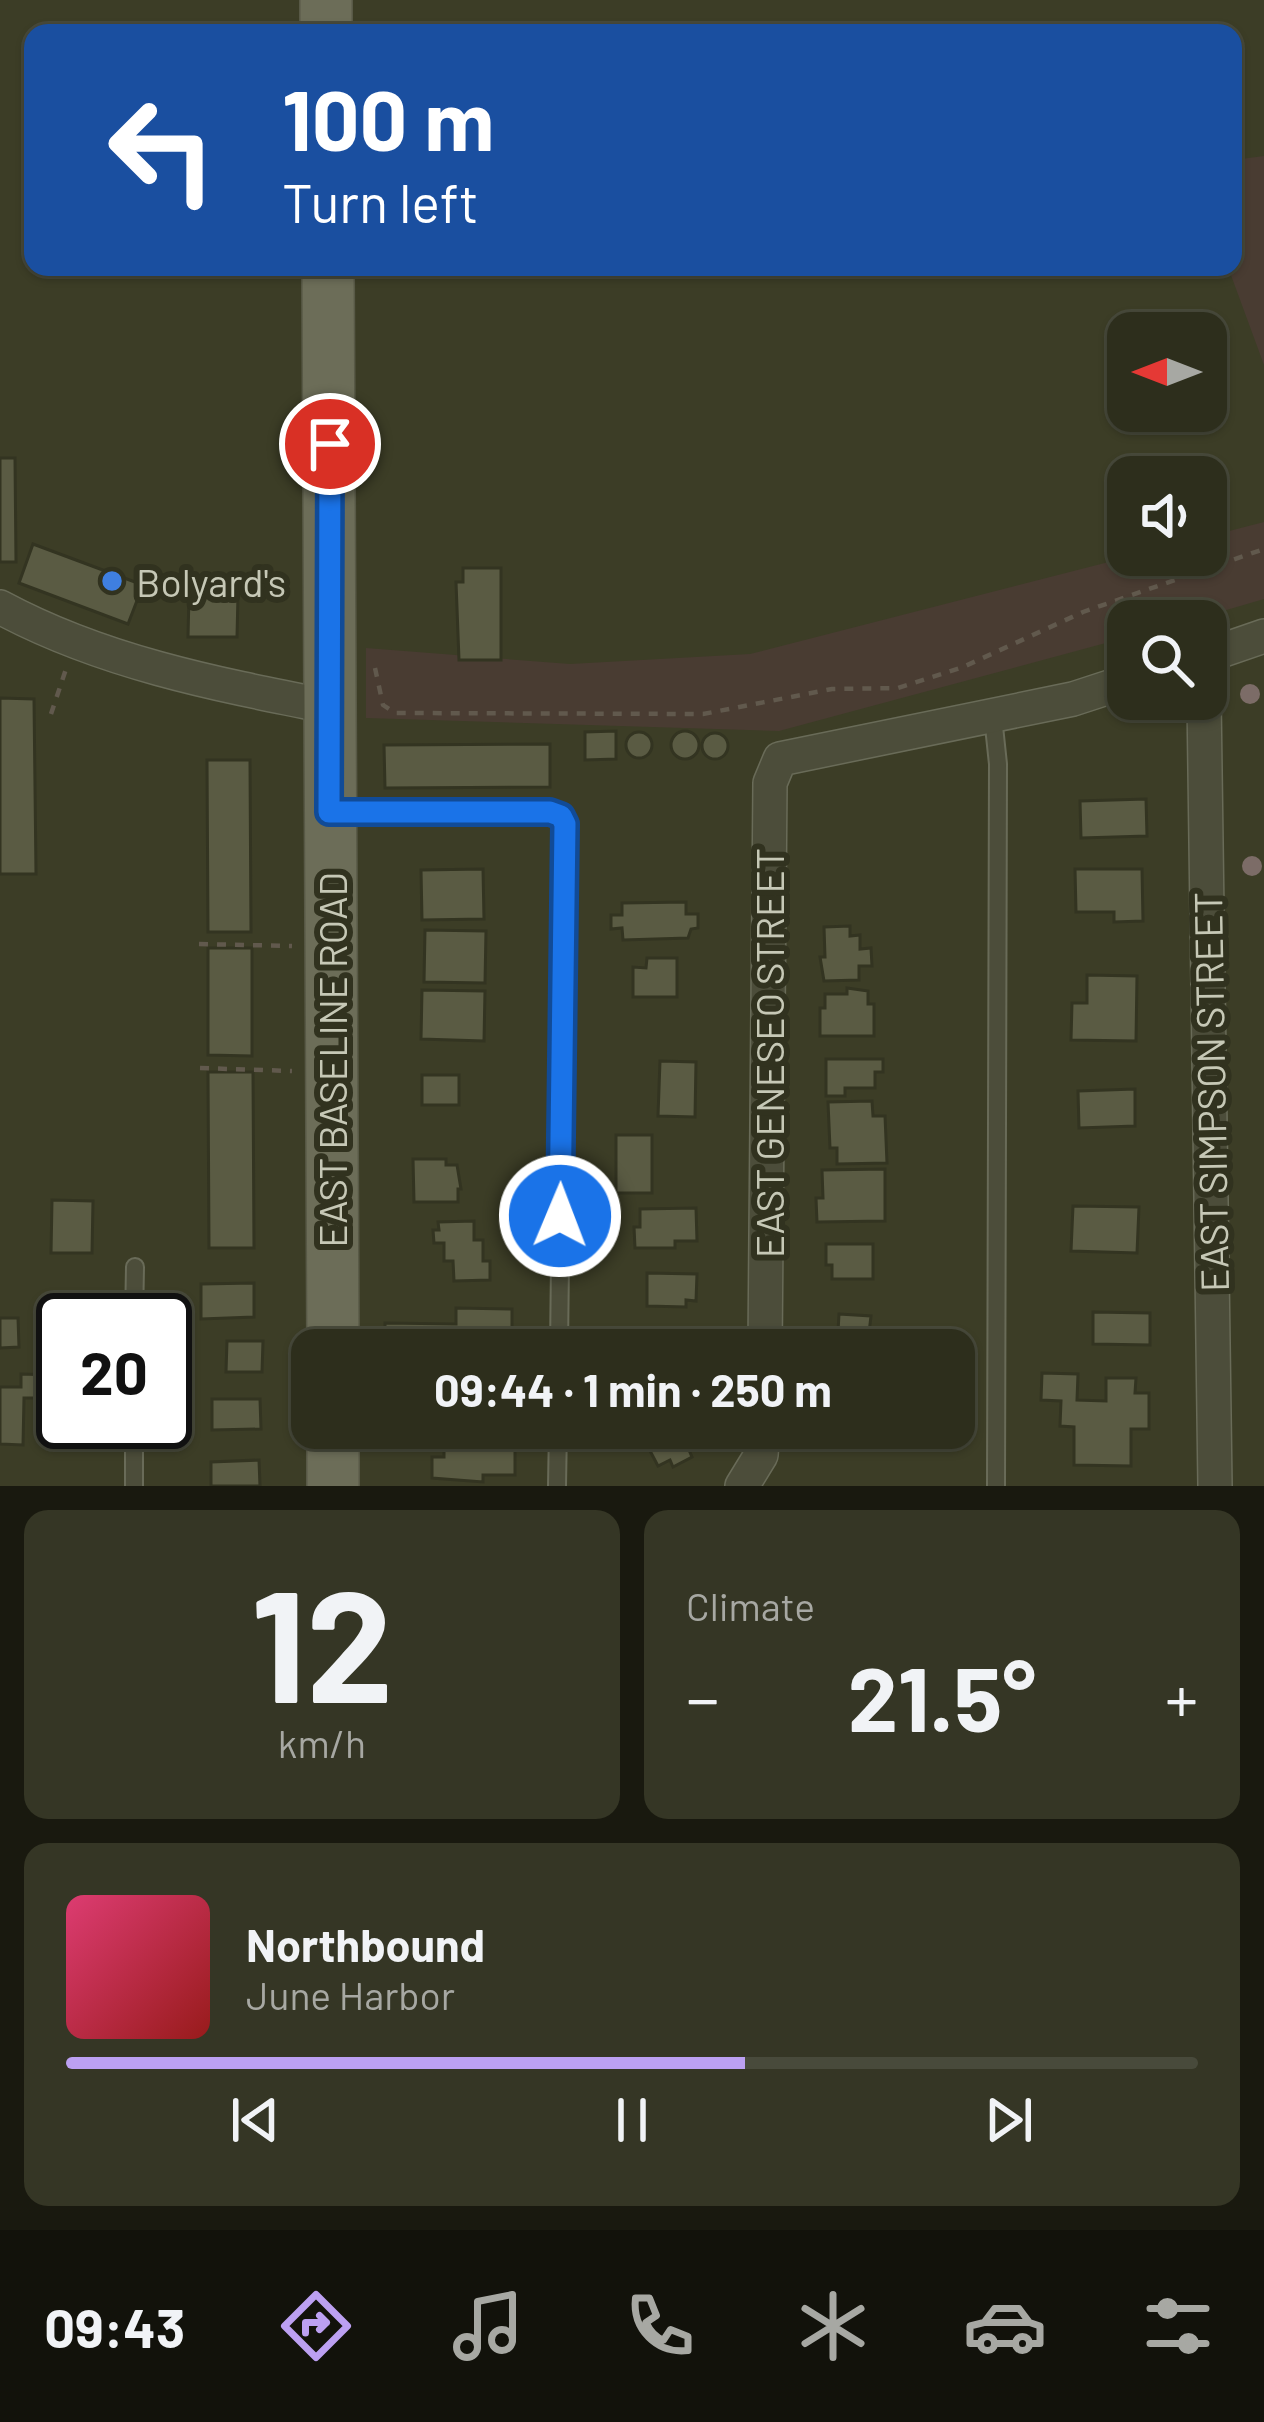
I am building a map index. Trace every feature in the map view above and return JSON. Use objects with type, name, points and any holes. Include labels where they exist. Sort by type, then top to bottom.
[{"type":"main road","name":"EAST BASELINE ROAD","points":[[328,276],[333,1329]]},
{"type":"main road","points":[[333,1449],[333,1486]]},
{"type":"street","points":[[0,607],[99,652],[207,683],[327,706]]},
{"type":"street","points":[[1227,649],[1264,636]]},
{"type":"street","points":[[993,717],[1107,688]]},
{"type":"street","name":"EAST GENESEO STREET","points":[[765,1329],[770,783],[780,758],[993,717]]},
{"type":"street","name":"EAST SIMPSON STREET","points":[[1204,720],[1215,1486]]},
{"type":"street","points":[[742,1486],[762,1449]]},
{"type":"lane","points":[[993,717],[998,764],[997,1486]]},
{"type":"lane","points":[[329,812],[550,812],[561,816],[565,824],[559,1329]]},
{"type":"lane","points":[[135,1267],[135,1293]]},
{"type":"lane","points":[[134,1449],[134,1486]]},
{"type":"lane","points":[[557,1486],[558,1449]]},
{"type":"path","points":[[375,668],[382,705],[395,713],[703,714],[832,689],[898,688],[963,667],[1083,612],[1264,549]]},
{"type":"path","points":[[52,714],[66,669]]},
{"type":"path","points":[[199,944],[292,946]]},
{"type":"path","points":[[200,1068],[292,1071]]},
{"type":"shaded area","points":[[1264,156],[1264,365],[1231,276],[1242,276],[1242,159]]},
{"type":"shaded area","points":[[1264,522],[1264,599],[1227,610],[1227,600],[1107,600],[1107,643],[779,731],[366,718],[366,648],[570,664],[750,654],[1107,562],[1107,576],[1227,576],[1227,532]]},
{"type":"building","points":[[0,458],[15,458],[16,562],[0,562]]},
{"type":"building","points":[[33,544],[143,585],[128,624],[19,583]]},
{"type":"building","points":[[463,568],[501,568],[501,660],[459,660],[456,582],[463,582]]},
{"type":"building","points":[[189,595],[238,595],[237,637],[188,637]]},
{"type":"building","points":[[0,698],[34,699],[36,874],[0,874]]},
{"type":"building","points":[[616,731],[616,759],[585,760],[585,732]]},
{"type":"building","points":[[685,731],[695,735],[699,745],[695,755],[685,759],[675,755],[671,745],[675,735]]},
{"type":"building","points":[[639,732],[649,735],[649,755],[639,758],[629,755],[626,745],[629,735]]},
{"type":"building","points":[[715,733],[728,746],[715,759],[702,746]]},
{"type":"building","points":[[550,744],[550,787],[385,788],[384,745]]},
{"type":"building","points":[[207,760],[250,760],[251,932],[208,932]]},
{"type":"building","points":[[1146,799],[1147,836],[1081,838],[1080,801]]},
{"type":"building","points":[[483,869],[484,919],[422,920],[421,870]]},
{"type":"building","points":[[1075,869],[1142,869],[1143,921],[1114,922],[1114,912],[1076,912]]},
{"type":"building","points":[[686,902],[686,914],[698,914],[698,928],[691,929],[688,938],[623,940],[622,928],[611,929],[611,915],[622,915],[622,903]]},
{"type":"building","points":[[850,926],[850,936],[860,935],[860,949],[871,948],[872,966],[859,966],[859,980],[824,981],[820,957],[825,957],[824,927]]},
{"type":"building","points":[[425,930],[486,931],[485,983],[424,982]]},
{"type":"building","points":[[208,948],[252,948],[252,1056],[208,1055]]},
{"type":"building","points":[[647,958],[677,958],[677,997],[633,997],[633,967],[646,968]]},
{"type":"building","points":[[1087,975],[1137,976],[1136,1041],[1071,1040],[1072,1003],[1087,1003]]},
{"type":"building","points":[[847,988],[868,991],[868,1004],[874,1004],[874,1036],[820,1036],[825,994],[847,994]]},
{"type":"building","points":[[422,990],[485,991],[484,1041],[421,1039]]},
{"type":"building","points":[[826,1059],[883,1059],[883,1072],[875,1072],[875,1088],[845,1088],[845,1096],[826,1096]]},
{"type":"building","points":[[660,1061],[696,1062],[695,1117],[658,1116]]},
{"type":"building","points":[[208,1072],[253,1072],[254,1248],[209,1248]]},
{"type":"building","points":[[422,1075],[459,1075],[459,1105],[422,1105]]},
{"type":"building","points":[[1135,1089],[1135,1126],[1079,1128],[1078,1091]]},
{"type":"building","points":[[872,1101],[873,1116],[885,1116],[887,1163],[837,1164],[837,1148],[830,1148],[828,1102]]},
{"type":"building","points":[[616,1135],[652,1135],[652,1193],[616,1193]]},
{"type":"building","points":[[413,1159],[446,1159],[446,1165],[457,1165],[458,1202],[414,1202]]},
{"type":"building","points":[[885,1169],[885,1221],[817,1222],[816,1198],[823,1198],[822,1170]]},
{"type":"building","points":[[52,1200],[93,1201],[92,1253],[51,1253]]},
{"type":"building","points":[[1073,1206],[1139,1207],[1137,1253],[1071,1251]]},
{"type":"building","points":[[696,1208],[697,1241],[675,1241],[675,1248],[635,1248],[634,1227],[640,1227],[640,1209]]},
{"type":"building","points":[[474,1221],[474,1240],[483,1240],[483,1261],[490,1261],[490,1280],[454,1281],[453,1261],[444,1261],[444,1243],[434,1243],[433,1230],[439,1230],[438,1222]]},
{"type":"building","points":[[826,1244],[873,1244],[873,1279],[832,1279]]},
{"type":"building","points":[[647,1273],[697,1274],[696,1301],[686,1300],[686,1307],[647,1306]]},
{"type":"building","points":[[254,1283],[254,1317],[201,1319],[201,1284]]},
{"type":"building","points":[[456,1308],[512,1309],[512,1329],[385,1329],[385,1323],[456,1324]]},
{"type":"building","points":[[1093,1312],[1150,1313],[1150,1345],[1093,1344]]},
{"type":"building","points":[[839,1314],[871,1316],[869,1329],[838,1329]]},
{"type":"building","points":[[0,1318],[18,1318],[19,1347],[0,1348]]},
{"type":"building","points":[[227,1341],[263,1341],[262,1372],[226,1372]]},
{"type":"building","points":[[1042,1373],[1078,1374],[1077,1400],[1106,1401],[1106,1378],[1136,1378],[1135,1393],[1149,1393],[1149,1429],[1131,1429],[1131,1466],[1074,1465],[1074,1427],[1060,1426],[1061,1401],[1041,1400]]},
{"type":"building","points":[[21,1374],[36,1374],[36,1398],[24,1398],[23,1445],[0,1444],[0,1387],[21,1387]]},
{"type":"building","points":[[212,1399],[260,1399],[261,1429],[212,1430]]},
{"type":"building","points":[[444,1449],[515,1449],[515,1475],[483,1475],[483,1482],[432,1478],[432,1457],[444,1457]]},
{"type":"building","points":[[649,1449],[691,1449],[692,1457],[673,1467],[670,1460],[658,1466]]},
{"type":"building","points":[[259,1460],[260,1486],[211,1486],[211,1462]]},
{"type":"place","name":"Bolyard's","points":[[112,581]]},
{"type":"route","points":[[330,444],[329,812],[550,812],[561,816],[565,824],[560,1216]]}]
